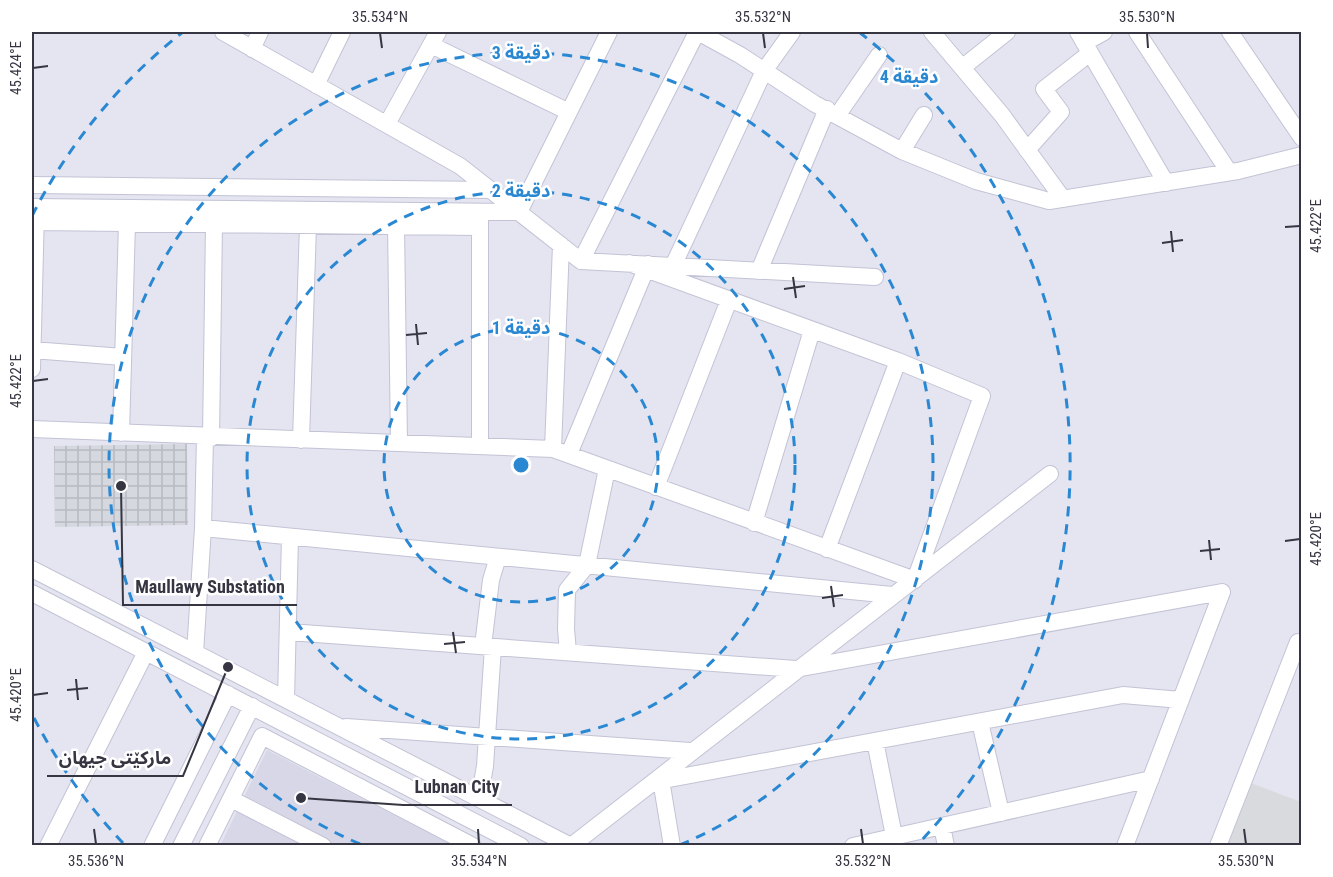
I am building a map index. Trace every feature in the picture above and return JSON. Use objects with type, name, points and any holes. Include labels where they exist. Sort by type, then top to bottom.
[{"type":"street","points":[[223,32],[460,166],[494,190],[581,261],[629,263],[647,267],[729,300],[898,361],[982,396],[915,580]]},
{"type":"street","points":[[252,49],[260,32]]},
{"type":"street","points":[[316,85],[342,32]]},
{"type":"street","points":[[519,212],[609,32]]},
{"type":"street","points":[[581,261],[699,32],[832,113],[902,151],[976,181],[1049,201],[1229,172],[1302,155]]},
{"type":"street","points":[[673,266],[764,71],[792,32]]},
{"type":"street","points":[[932,32],[963,67],[1063,200]]},
{"type":"street","points":[[963,67],[1007,32]]},
{"type":"street","points":[[1027,150],[1061,112],[1044,89],[1084,43],[1104,32]]},
{"type":"street","points":[[1137,32],[1229,172]]},
{"type":"street","points":[[1230,32],[1302,138]]},
{"type":"street","points":[[387,124],[435,38],[569,112]]},
{"type":"street","points":[[1084,43],[1166,183]]},
{"type":"street","points":[[759,271],[832,113],[879,55]]},
{"type":"street","points":[[902,151],[924,115]]},
{"type":"street","points":[[32,184],[494,190]]},
{"type":"street","points":[[34,212],[127,223],[396,226],[480,220],[519,212]]},
{"type":"street","points":[[34,212],[480,220]]},
{"type":"street","points":[[32,369],[34,212]]},
{"type":"street","points":[[480,220],[480,446]]},
{"type":"street","points":[[121,434],[127,223]]},
{"type":"street","points":[[195,653],[208,437],[214,224]]},
{"type":"street","points":[[301,440],[308,225]]},
{"type":"street","points":[[396,226],[399,443]]},
{"type":"street","points":[[561,245],[561,452]]},
{"type":"street","points":[[647,267],[673,266],[876,278]]},
{"type":"street","points":[[561,452],[647,267]]},
{"type":"street","points":[[656,487],[729,300]]},
{"type":"street","points":[[754,523],[812,330]]},
{"type":"street","points":[[32,350],[123,357]]},
{"type":"street","points":[[827,549],[898,361]]},
{"type":"street","points":[[32,429],[480,446],[561,452],[915,580]]},
{"type":"street","points":[[568,652],[567,590],[587,566],[607,469]]},
{"type":"street","points":[[32,569],[571,846],[690,751],[1050,474]]},
{"type":"street","points":[[203,528],[892,595]]},
{"type":"street","points":[[286,699],[291,537]]},
{"type":"street","points":[[474,796],[482,783],[485,766],[491,580],[498,557]]},
{"type":"street","points":[[289,632],[796,669],[1222,592],[1125,846]]},
{"type":"street","points":[[32,593],[522,846]]},
{"type":"street","points":[[1218,846],[1298,642]]},
{"type":"street","points":[[48,846],[146,652]]},
{"type":"street","points":[[152,846],[228,694]]},
{"type":"street","points":[[655,781],[1123,695],[1181,700]]},
{"type":"street","points":[[181,846],[252,706]]},
{"type":"street","points":[[980,722],[1001,813]]},
{"type":"street","points":[[339,727],[690,751]]},
{"type":"street","points":[[207,846],[262,736],[473,846]]},
{"type":"street","points":[[875,741],[894,836]]},
{"type":"street","points":[[853,846],[1151,779]]},
{"type":"street","points":[[655,781],[672,846]]},
{"type":"street","points":[[231,799],[323,846]]},
{"type":"street","points":[[942,826],[946,846]]},
{"type":"shaded area","points":[[187,444],[188,525],[55,527],[54,446]]},
{"type":"shaded area","points":[[267,750],[452,845],[220,846]]},
{"type":"shaded area","points":[[1248,782],[1301,802],[1301,845],[1224,846]]},
{"type":"place","name":"Maullawy Substation","points":[[121,486]]},
{"type":"place","name":"مارکێتی جیهان","points":[[228,667]]},
{"type":"place","name":"Lubnan City","points":[[301,798]]}]
